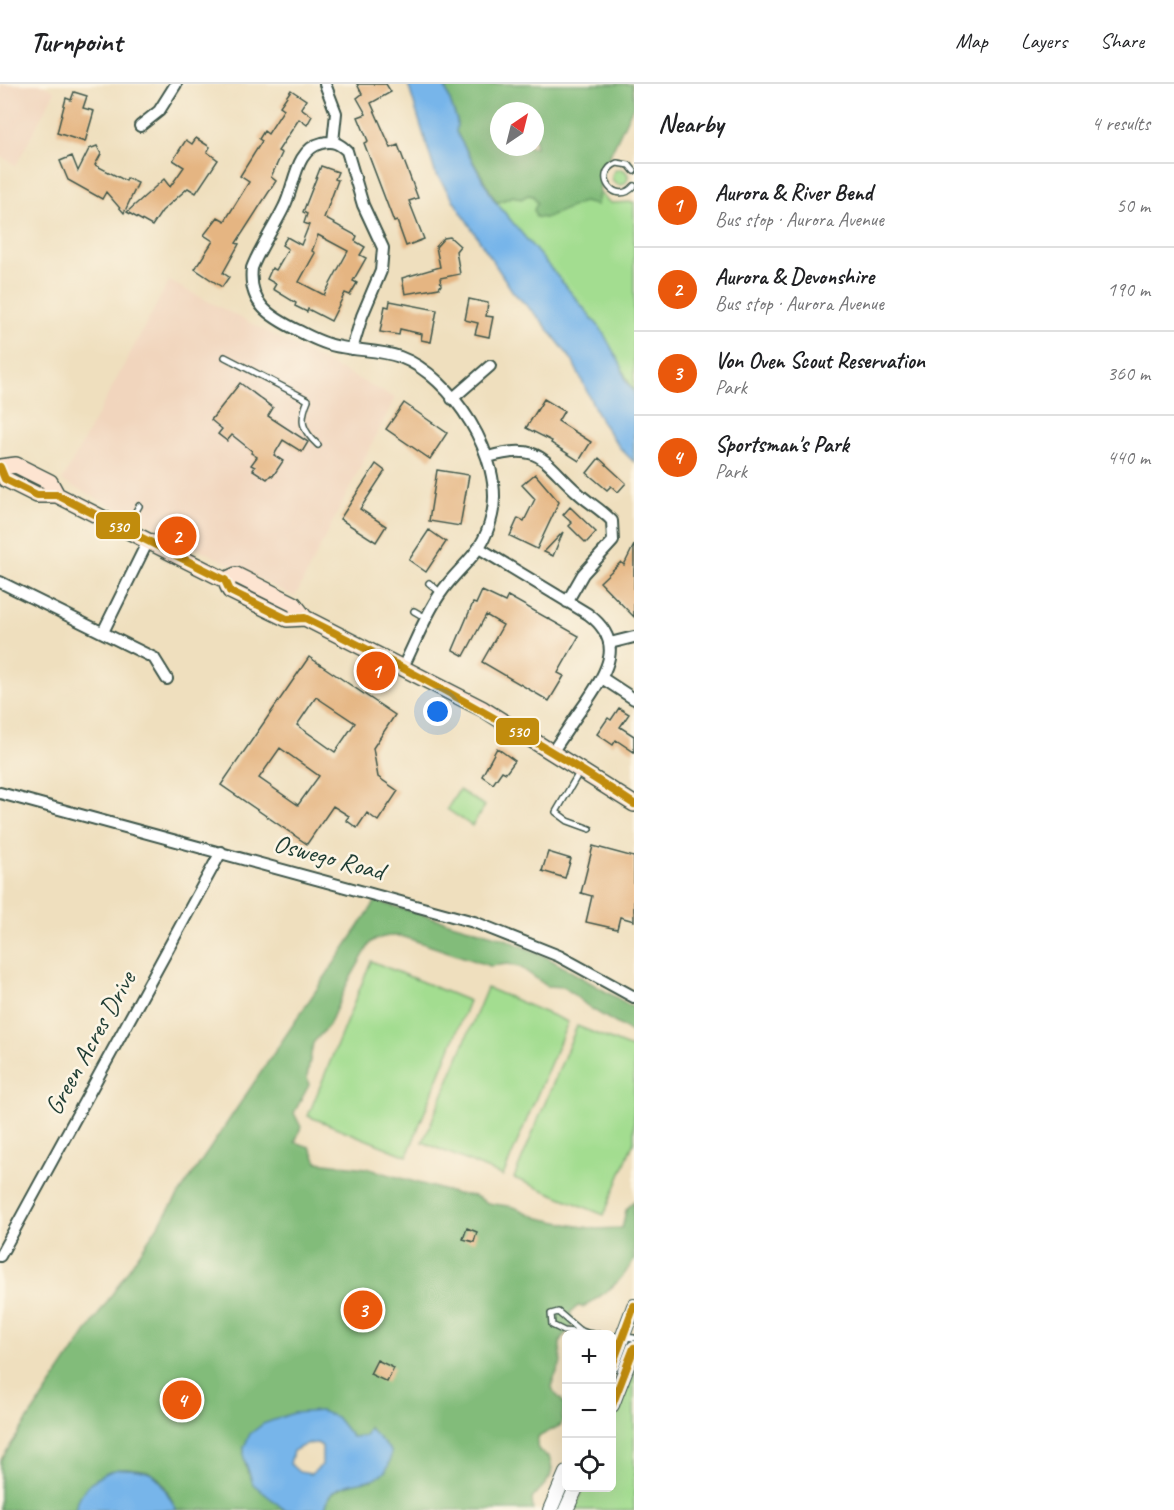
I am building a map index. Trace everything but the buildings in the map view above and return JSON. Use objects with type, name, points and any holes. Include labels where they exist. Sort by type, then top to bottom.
[{"type":"main road","points":[[1,468],[16,465],[50,482],[57,495],[225,580],[230,591],[287,619],[305,618],[483,709],[634,804]]},
{"type":"street","points":[[140,126],[159,111],[176,84]]},
{"type":"street","points":[[325,84],[336,113],[333,141]]},
{"type":"street","points":[[352,349],[362,316],[381,271],[383,248],[363,205],[349,156],[343,147],[333,141],[317,144],[305,152],[288,199],[252,268],[252,291],[261,308],[274,319],[298,331],[327,344],[352,349],[390,354],[412,363],[432,376],[476,431],[492,471],[494,501],[486,536],[479,548],[441,593],[403,667]]},
{"type":"street","points":[[452,399],[490,366]]},
{"type":"street","points":[[488,457],[518,452],[537,455],[551,464],[576,492],[612,520],[614,541],[583,574],[567,602]]},
{"type":"street","points":[[103,632],[148,541]]},
{"type":"street","points":[[479,548],[597,620],[610,643],[609,665],[553,751]]},
{"type":"street","points":[[0,582],[153,658],[167,679]]},
{"type":"street","points":[[610,643],[634,638]]},
{"type":"street","points":[[602,678],[634,699]]},
{"type":"street","name":"Oswego Road","points":[[0,793],[421,906],[507,933],[559,956],[634,997]]},
{"type":"street","name":"Green Acres Drive","points":[[0,1256],[221,852]]},
{"type":"street","points":[[616,1358],[628,1337],[634,1306]]},
{"type":"street","points":[[616,1395],[634,1348]]},
{"type":"street","points":[[550,1510],[562,1484]]},
{"type":"street","points":[[566,1510],[574,1492]]},
{"type":"lane","points":[[634,171],[629,165],[617,163],[608,169],[605,179],[609,189],[618,194],[628,192],[634,186]]},
{"type":"lane","points":[[225,357],[308,400],[302,425],[306,434],[318,445]]},
{"type":"lane","points":[[126,529],[139,506]]},
{"type":"lane","points":[[429,583],[441,593]]},
{"type":"lane","points":[[414,611],[427,619]]},
{"type":"lane","points":[[581,769],[556,812],[568,821],[590,829]]},
{"type":"lane","points":[[558,1312],[579,1330],[589,1334],[556,1329],[550,1322],[551,1314],[558,1312]]},
{"type":"shaded area","points":[[0,84],[42,84],[55,91],[16,165],[0,156]]},
{"type":"shaded area","points":[[169,281],[395,398],[295,597],[62,481]]},
{"type":"green space","points":[[444,84],[632,84],[634,104],[602,172],[597,205],[583,202],[545,218],[536,217],[534,210],[537,203],[533,196],[528,195],[521,199],[513,196],[497,203],[456,132],[457,120]]},
{"type":"green space","points":[[599,168],[598,179],[602,196],[611,203],[634,202],[634,392],[601,329],[494,200]]},
{"type":"green space","points":[[617,169],[623,169],[628,177],[626,183],[617,185],[612,180],[612,174]]},
{"type":"green space","points":[[459,790],[485,806],[472,826],[447,809]]},
{"type":"green space","points":[[376,901],[503,938],[546,957],[634,1008],[634,1034],[590,1008],[564,987],[547,986],[520,967],[508,964],[490,966],[404,937],[379,938],[371,942],[347,984],[329,1025],[313,1043],[307,1077],[309,1085],[294,1113],[301,1127],[295,1142],[310,1147],[317,1162],[366,1168],[457,1194],[475,1196],[488,1203],[514,1207],[539,1218],[596,1229],[622,1228],[626,1210],[634,1201],[634,1259],[630,1267],[606,1292],[583,1307],[578,1306],[570,1313],[574,1322],[568,1330],[562,1330],[561,1361],[552,1385],[555,1394],[562,1401],[561,1425],[538,1437],[537,1447],[549,1457],[552,1470],[548,1480],[532,1499],[533,1510],[325,1510],[327,1502],[336,1490],[357,1482],[373,1480],[369,1428],[365,1436],[352,1437],[336,1417],[293,1413],[244,1447],[247,1471],[251,1478],[285,1510],[177,1510],[165,1486],[158,1478],[143,1470],[131,1469],[107,1475],[96,1481],[79,1499],[75,1510],[0,1510],[0,1461]]},
{"type":"green space","points":[[371,961],[469,1001],[407,1156],[308,1116]]},
{"type":"green space","points":[[487,988],[568,1022],[503,1176],[423,1142]]},
{"type":"green space","points":[[577,1026],[634,1049],[634,1141],[604,1215],[514,1178]]},
{"type":"green space","points":[[634,1370],[634,1510],[574,1510],[582,1492],[616,1492],[616,1416]]},
{"type":"water","points":[[408,84],[444,84],[457,121],[456,132],[494,200],[601,329],[621,365],[626,381],[634,392],[634,462],[620,448],[601,421],[572,360],[541,320],[513,292],[435,172]]},
{"type":"water","points":[[321,1411],[336,1417],[352,1437],[365,1436],[369,1428],[391,1451],[389,1466],[382,1475],[338,1489],[329,1497],[325,1510],[285,1510],[253,1484],[244,1458],[244,1447],[250,1434],[263,1424],[293,1413]],"holes":[[[317,1443],[322,1446],[322,1465],[311,1474],[299,1472],[290,1464],[293,1451],[306,1444]]]},
{"type":"water","points":[[118,1469],[150,1473],[161,1483],[177,1510],[75,1510],[77,1502],[90,1483]]},
{"type":"transit line","name":"530","points":[[0,467],[5,479],[37,495],[57,495],[225,580],[230,591],[287,619],[305,618],[431,683],[514,729],[634,804]]},
{"type":"transit line","name":"530","points":[[616,1354],[634,1306]]},
{"type":"transit line","name":"530","points":[[616,1395],[634,1348]]},
{"type":"place","name":"Aurora & Devonshire","points":[[177,536]]},
{"type":"place","name":"Aurora & River Bend","points":[[376,671]]},
{"type":"place","name":"Von Oven Scout Reservation","points":[[363,1310]]},
{"type":"place","name":"Sportsman's Park","points":[[182,1400]]}]
